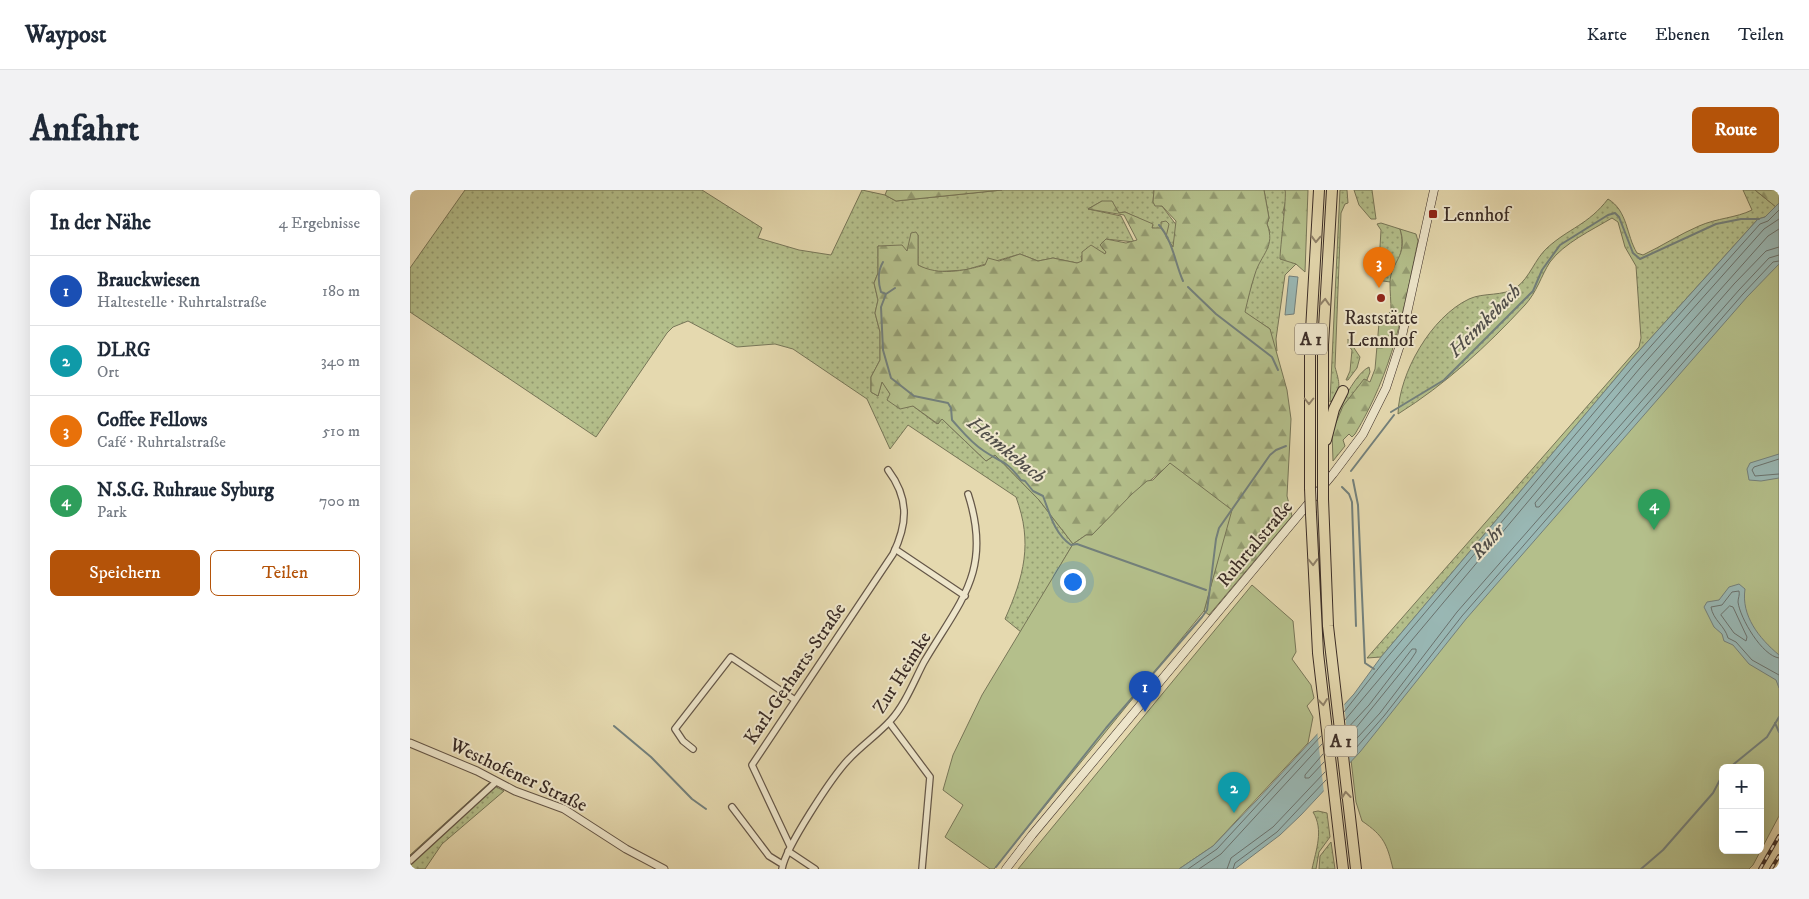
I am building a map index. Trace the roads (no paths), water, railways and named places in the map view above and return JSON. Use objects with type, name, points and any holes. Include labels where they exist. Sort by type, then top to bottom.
[{"type":"highway","name":"A 1","points":[[1319,190],[1310,348],[1310,488],[1318,653],[1343,869]]},
{"type":"highway","name":"A 1","points":[[1332,190],[1324,336],[1323,499],[1330,640],[1356,869]]},
{"type":"highway","points":[[1322,456],[1334,408],[1343,391]]},
{"type":"main road","name":"Ruhrtalstraße","points":[[1006,869],[1032,835],[1334,474],[1363,434],[1380,402],[1396,359],[1434,190]]},
{"type":"street","name":"Karl-Gerharts-Straße","points":[[789,848],[752,765],[895,549],[904,528],[904,503],[902,492],[888,470]]},
{"type":"street","name":"Zur Heimke","points":[[782,866],[789,848],[845,763],[889,722],[965,596],[974,564],[976,542],[972,505],[968,494]]},
{"type":"street","points":[[895,549],[965,596]]},
{"type":"street","points":[[693,748],[683,740],[675,729],[731,658],[795,700]]},
{"type":"street","points":[[889,722],[930,777],[922,869]]},
{"type":"street","name":"Westhofener Straße","points":[[410,743],[515,791],[564,809],[626,849],[664,869]]},
{"type":"street","points":[[410,861],[496,782]]},
{"type":"street","points":[[732,807],[765,852],[782,866]]},
{"type":"street","points":[[789,848],[815,869]]},
{"type":"water","name":"Ruhr","points":[[1779,203],[1779,264],[1747,297],[1466,619],[1360,752],[1280,835],[1235,869],[1179,869],[1213,846],[1354,694],[1381,657],[1631,360],[1758,219],[1765,217]]},
{"type":"water","points":[[1289,276],[1298,277],[1294,314],[1285,315]]},
{"type":"water","points":[[1779,454],[1779,478],[1761,481],[1749,480],[1747,469],[1750,463]]},
{"type":"water","points":[[1739,584],[1745,589],[1744,599],[1753,626],[1758,634],[1779,655],[1779,688],[1776,680],[1749,664],[1733,645],[1724,641],[1722,634],[1714,627],[1704,607],[1707,602],[1719,600],[1729,587]]},
{"type":"waterway","name":"Heimkebach","points":[[1391,412],[1444,380],[1533,291],[1542,270],[1560,245],[1608,215],[1615,213],[1619,217],[1633,253],[1640,259],[1716,224],[1741,219],[1759,219]]},
{"type":"waterway","points":[[1159,225],[1168,238],[1183,281]]},
{"type":"waterway","points":[[883,262],[879,273],[879,281],[881,292],[886,294]]},
{"type":"waterway","points":[[1188,287],[1216,314],[1272,357],[1278,370]]},
{"type":"waterway","points":[[886,294],[895,288]]},
{"type":"waterway","name":"Heimkebach","points":[[886,294],[881,307],[883,350],[891,378],[914,396],[948,403],[951,408],[952,420],[971,441],[1007,465],[1033,491],[1043,496],[1053,523],[1065,540],[1071,545],[1077,544],[1206,590]]},
{"type":"waterway","points":[[1351,471],[1394,415]]},
{"type":"waterway","name":"Heimkebach","points":[[1210,588],[1219,528],[1270,455],[1286,446]]},
{"type":"waterway","points":[[1353,480],[1358,505],[1365,663],[1374,669]]},
{"type":"waterway","points":[[1342,487],[1349,494],[1352,502],[1356,626]]},
{"type":"waterway","points":[[996,867],[1106,728],[1202,617],[1207,610],[1210,588]]},
{"type":"waterway","points":[[1734,764],[1767,737],[1779,717]]},
{"type":"waterway","points":[[1775,723],[1779,732]]},
{"type":"waterway","points":[[614,726],[651,757],[692,799],[706,809]]},
{"type":"waterway","points":[[1641,869],[1663,850],[1713,793],[1719,782]]},
{"type":"railway","points":[[1760,869],[1779,836]]},
{"type":"railway","points":[[1771,869],[1779,856]]},
{"type":"place","name":"Lennhof","points":[[1433,214]]},
{"type":"place","name":"Coffee Fellows","points":[[1379,288]]},
{"type":"place","name":"Raststätte Lennhof","points":[[1381,298]]},
{"type":"place","name":"N.S.G. Ruhraue Syburg","points":[[1654,530]]},
{"type":"place","name":"Brauckwiesen","points":[[1145,712]]},
{"type":"place","name":"DLRG","points":[[1234,813]]}]
